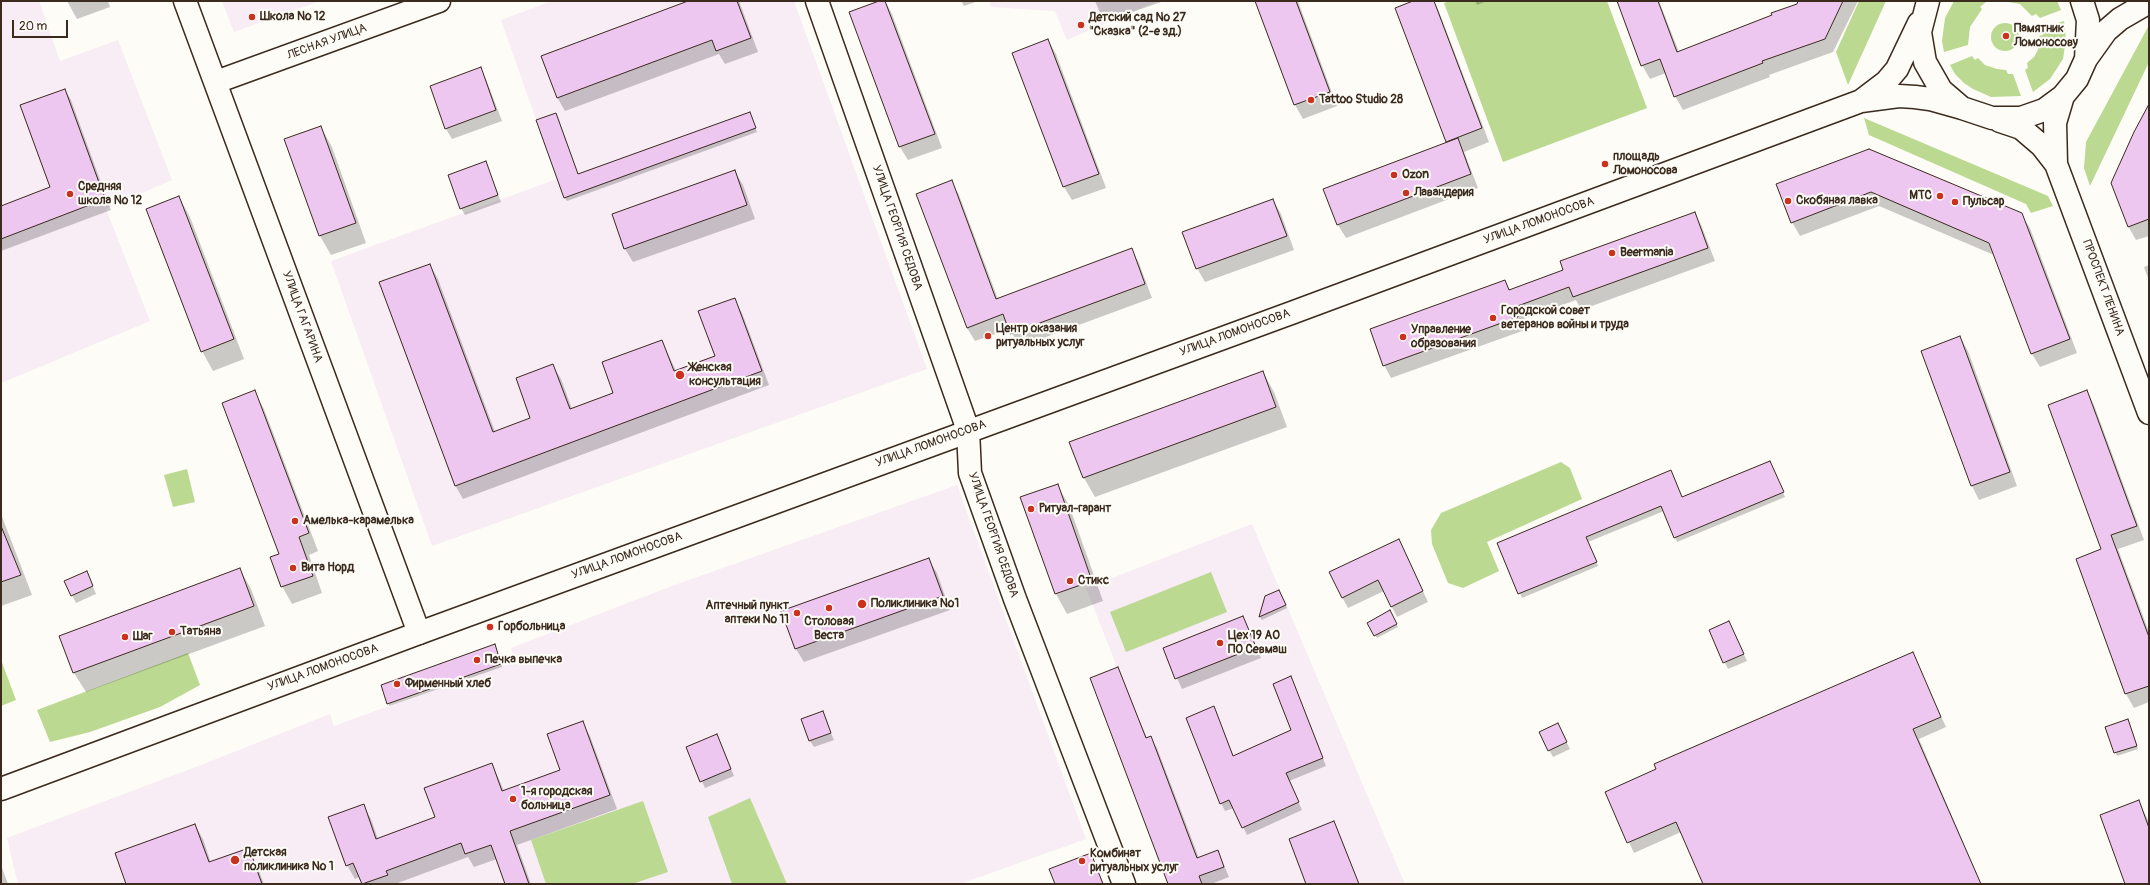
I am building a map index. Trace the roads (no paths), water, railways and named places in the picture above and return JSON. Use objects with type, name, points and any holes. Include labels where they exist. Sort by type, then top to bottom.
[{"type":"main road","name":"УЛИЦА ГАГАРИНА","points":[[186,1],[418,633]]},
{"type":"main road","name":"ЛЕСНАЯ УЛИЦА","points":[[216,82],[439,1]]},
{"type":"main road","name":"УЛИЦА ГЕОРГИЯ СЕДОВА","points":[[817,1],[968,430],[970,473],[1015,599],[1124,884]]},
{"type":"main road","points":[[1861,101],[1886,82],[1897,69],[1904,57],[1928,1]]},
{"type":"main road","points":[[1928,1],[1920,32],[1925,62],[1941,90],[1962,108]]},
{"type":"main road","points":[[2082,1],[2088,20],[2086,59]]},
{"type":"main road","points":[[1992,118],[2021,118],[2044,110],[2063,96],[2077,79],[2086,59],[2106,31],[2120,19],[2149,2]]},
{"type":"main road","points":[[1861,101],[1899,96],[1930,98],[1962,108],[2021,128],[2042,146],[2056,164]]},
{"type":"main road","points":[[2056,164],[2056,123],[2063,96]]},
{"type":"main road","name":"УЛИЦА ЛОМОНОСОВА","points":[[1,789],[418,633],[968,430],[1294,312],[1861,101]]},
{"type":"main road","name":"ПРОСПЕКТ ЛЕНИНА","points":[[2056,164],[2149,413]]},
{"type":"place","name":"Школа № 12","points":[[252,17]]},
{"type":"place","name":"Детский сад № 27 \"Сказка\" (2-е зд.)","points":[[1081,25]]},
{"type":"place","name":"Памятник Ломоносову","points":[[2006,36]]},
{"type":"place","name":"Tattoo Studio 28","points":[[1311,100]]},
{"type":"place","name":"площадь Ломоносова","points":[[1605,164]]},
{"type":"place","name":"Ozon","points":[[1394,175]]},
{"type":"place","name":"Лавандерия","points":[[1406,193]]},
{"type":"place","name":"Средняя школа № 12","points":[[70,194]]},
{"type":"place","name":"МТС","points":[[1940,196]]},
{"type":"place","name":"Скобяная лавка","points":[[1788,201]]},
{"type":"place","name":"Пульсар","points":[[1955,202]]},
{"type":"place","name":"Beermania","points":[[1612,253]]},
{"type":"place","name":"Городской совет ветеранов войны и труда","points":[[1493,318]]},
{"type":"place","name":"Центр оказания ритуальных услуг","points":[[988,336]]},
{"type":"place","name":"Управление образования","points":[[1403,337]]},
{"type":"place","name":"Женская консультация","points":[[680,375]]},
{"type":"place","name":"Ритуал-гарант","points":[[1031,509]]},
{"type":"place","name":"Амелька-карамелька","points":[[295,521]]},
{"type":"place","name":"Вита Норд","points":[[293,568]]},
{"type":"place","name":"Стикс","points":[[1070,581]]},
{"type":"place","name":"Поликлиника №1","points":[[862,604]]},
{"type":"place","name":"Столовая Веста","points":[[829,608]]},
{"type":"place","name":"Аптечный пункт аптеки № 11","points":[[797,613]]},
{"type":"place","name":"Горбольница","points":[[490,627]]},
{"type":"place","name":"Татьяна","points":[[172,632]]},
{"type":"place","name":"Шаг","points":[[125,637]]},
{"type":"place","name":"Цех 19 АО ПО Севмаш","points":[[1220,643]]},
{"type":"place","name":"Печка выпечка","points":[[477,660]]},
{"type":"place","name":"Фирменный хлеб","points":[[397,684]]},
{"type":"place","name":"1-я городская больница","points":[[513,799]]},
{"type":"place","name":"Детская поликлиника № 1","points":[[235,860]]},
{"type":"place","name":"Комбинат ритуальных услуг","points":[[1082,861]]}]
